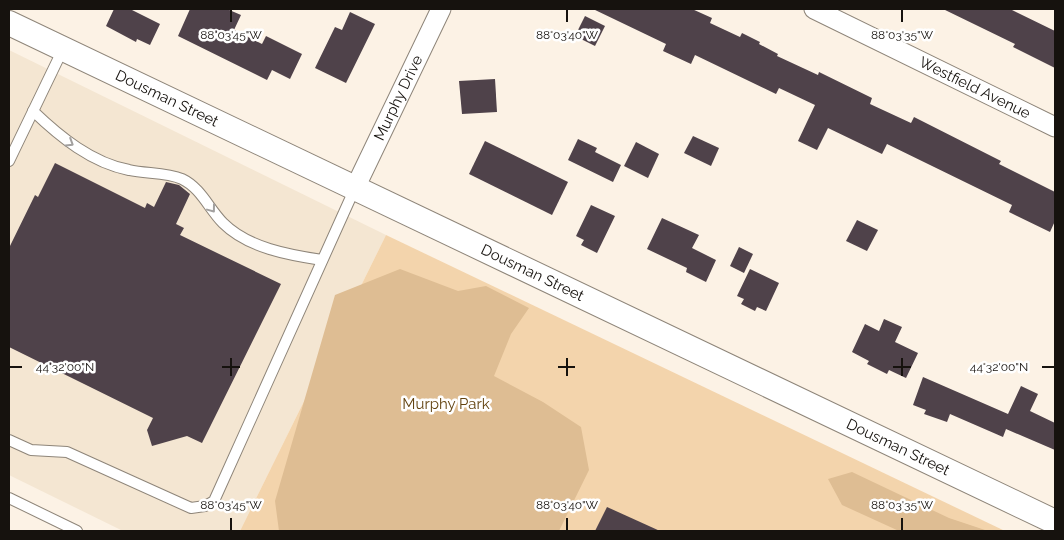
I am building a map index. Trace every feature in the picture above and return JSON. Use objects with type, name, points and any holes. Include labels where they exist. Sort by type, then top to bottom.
[{"type":"street","name":"Murphy Drive","points":[[355,188],[441,9]]},
{"type":"street","name":"Westfield Avenue","points":[[814,9],[1055,127]]},
{"type":"street","name":"Dousman Street","points":[[9,23],[1055,522]]},
{"type":"lane","points":[[9,161],[63,49]]},
{"type":"lane","points":[[33,111],[56,134],[71,145],[118,168],[182,179],[196,189],[223,223],[237,234],[281,254],[322,260]]},
{"type":"lane","points":[[9,440],[31,450],[67,452],[191,508],[205,506],[214,501],[355,188]]},
{"type":"lane","points":[[9,498],[77,531]]},
{"type":"shaded area","points":[[9,50],[386,235],[240,531],[123,531],[9,475]]},
{"type":"green space","name":"Murphy Park","points":[[386,235],[1005,531],[240,531]]},
{"type":"green space","points":[[400,269],[458,291],[486,286],[529,308],[511,334],[494,376],[543,402],[581,427],[589,470],[559,531],[279,531],[275,501],[335,295]]},
{"type":"green space","points":[[852,472],[949,518],[988,531],[899,531],[842,505],[828,479]]},
{"type":"building","points":[[114,9],[130,9],[160,24],[150,45],[137,39],[136,42],[106,26]]},
{"type":"building","points":[[190,9],[227,9],[241,15],[234,30],[262,44],[266,36],[302,54],[290,79],[272,70],[267,80],[178,36]]},
{"type":"building","points":[[593,9],[692,9],[712,18],[710,23],[740,37],[742,33],[760,42],[759,44],[778,54],[777,56],[818,75],[819,72],[872,98],[870,104],[911,123],[914,117],[1001,161],[999,164],[1055,192],[1055,221],[1050,232],[1009,212],[1012,205],[887,144],[882,154],[828,128],[817,150],[798,141],[815,105],[779,88],[776,94],[695,55],[691,64],[663,51],[666,44]]},
{"type":"building","points":[[943,9],[1010,9],[1055,31],[1055,68],[1013,47],[1015,44]]},
{"type":"building","points":[[350,12],[375,24],[346,83],[315,68],[335,27],[342,30]]},
{"type":"building","points":[[585,16],[605,26],[595,46],[575,36]]},
{"type":"building","points":[[495,79],[497,112],[462,114],[459,81]]},
{"type":"building","points":[[693,136],[719,148],[711,166],[684,153]]},
{"type":"building","points":[[578,139],[597,148],[595,152],[621,165],[613,182],[568,160]]},
{"type":"building","points":[[485,141],[568,182],[552,215],[469,174]]},
{"type":"building","points":[[636,142],[659,154],[648,178],[624,166]]},
{"type":"building","points":[[55,163],[145,208],[147,203],[154,207],[166,182],[179,185],[190,194],[176,224],[184,228],[180,235],[281,284],[202,443],[187,436],[152,446],[147,430],[153,418],[9,347],[9,248],[35,195],[38,197]]},
{"type":"building","points":[[591,205],[615,216],[597,253],[581,245],[584,240],[576,236]]},
{"type":"building","points":[[662,218],[699,235],[692,248],[716,260],[706,282],[686,272],[687,268],[647,249]]},
{"type":"building","points":[[857,220],[878,230],[867,251],[846,241]]},
{"type":"building","points":[[739,247],[753,254],[744,273],[730,266]]},
{"type":"building","points":[[750,269],[779,283],[766,311],[757,307],[755,311],[741,304],[744,299],[737,296]]},
{"type":"building","points":[[884,319],[902,327],[895,342],[918,353],[906,378],[889,370],[887,374],[867,364],[869,361],[852,352],[865,324],[879,331]]},
{"type":"building","points":[[923,377],[1008,414],[1021,386],[1038,394],[1030,411],[1055,423],[1055,450],[1006,429],[1003,437],[950,414],[947,422],[924,414],[926,410],[913,405]]},
{"type":"building","points":[[607,507],[660,531],[595,531]]}]
